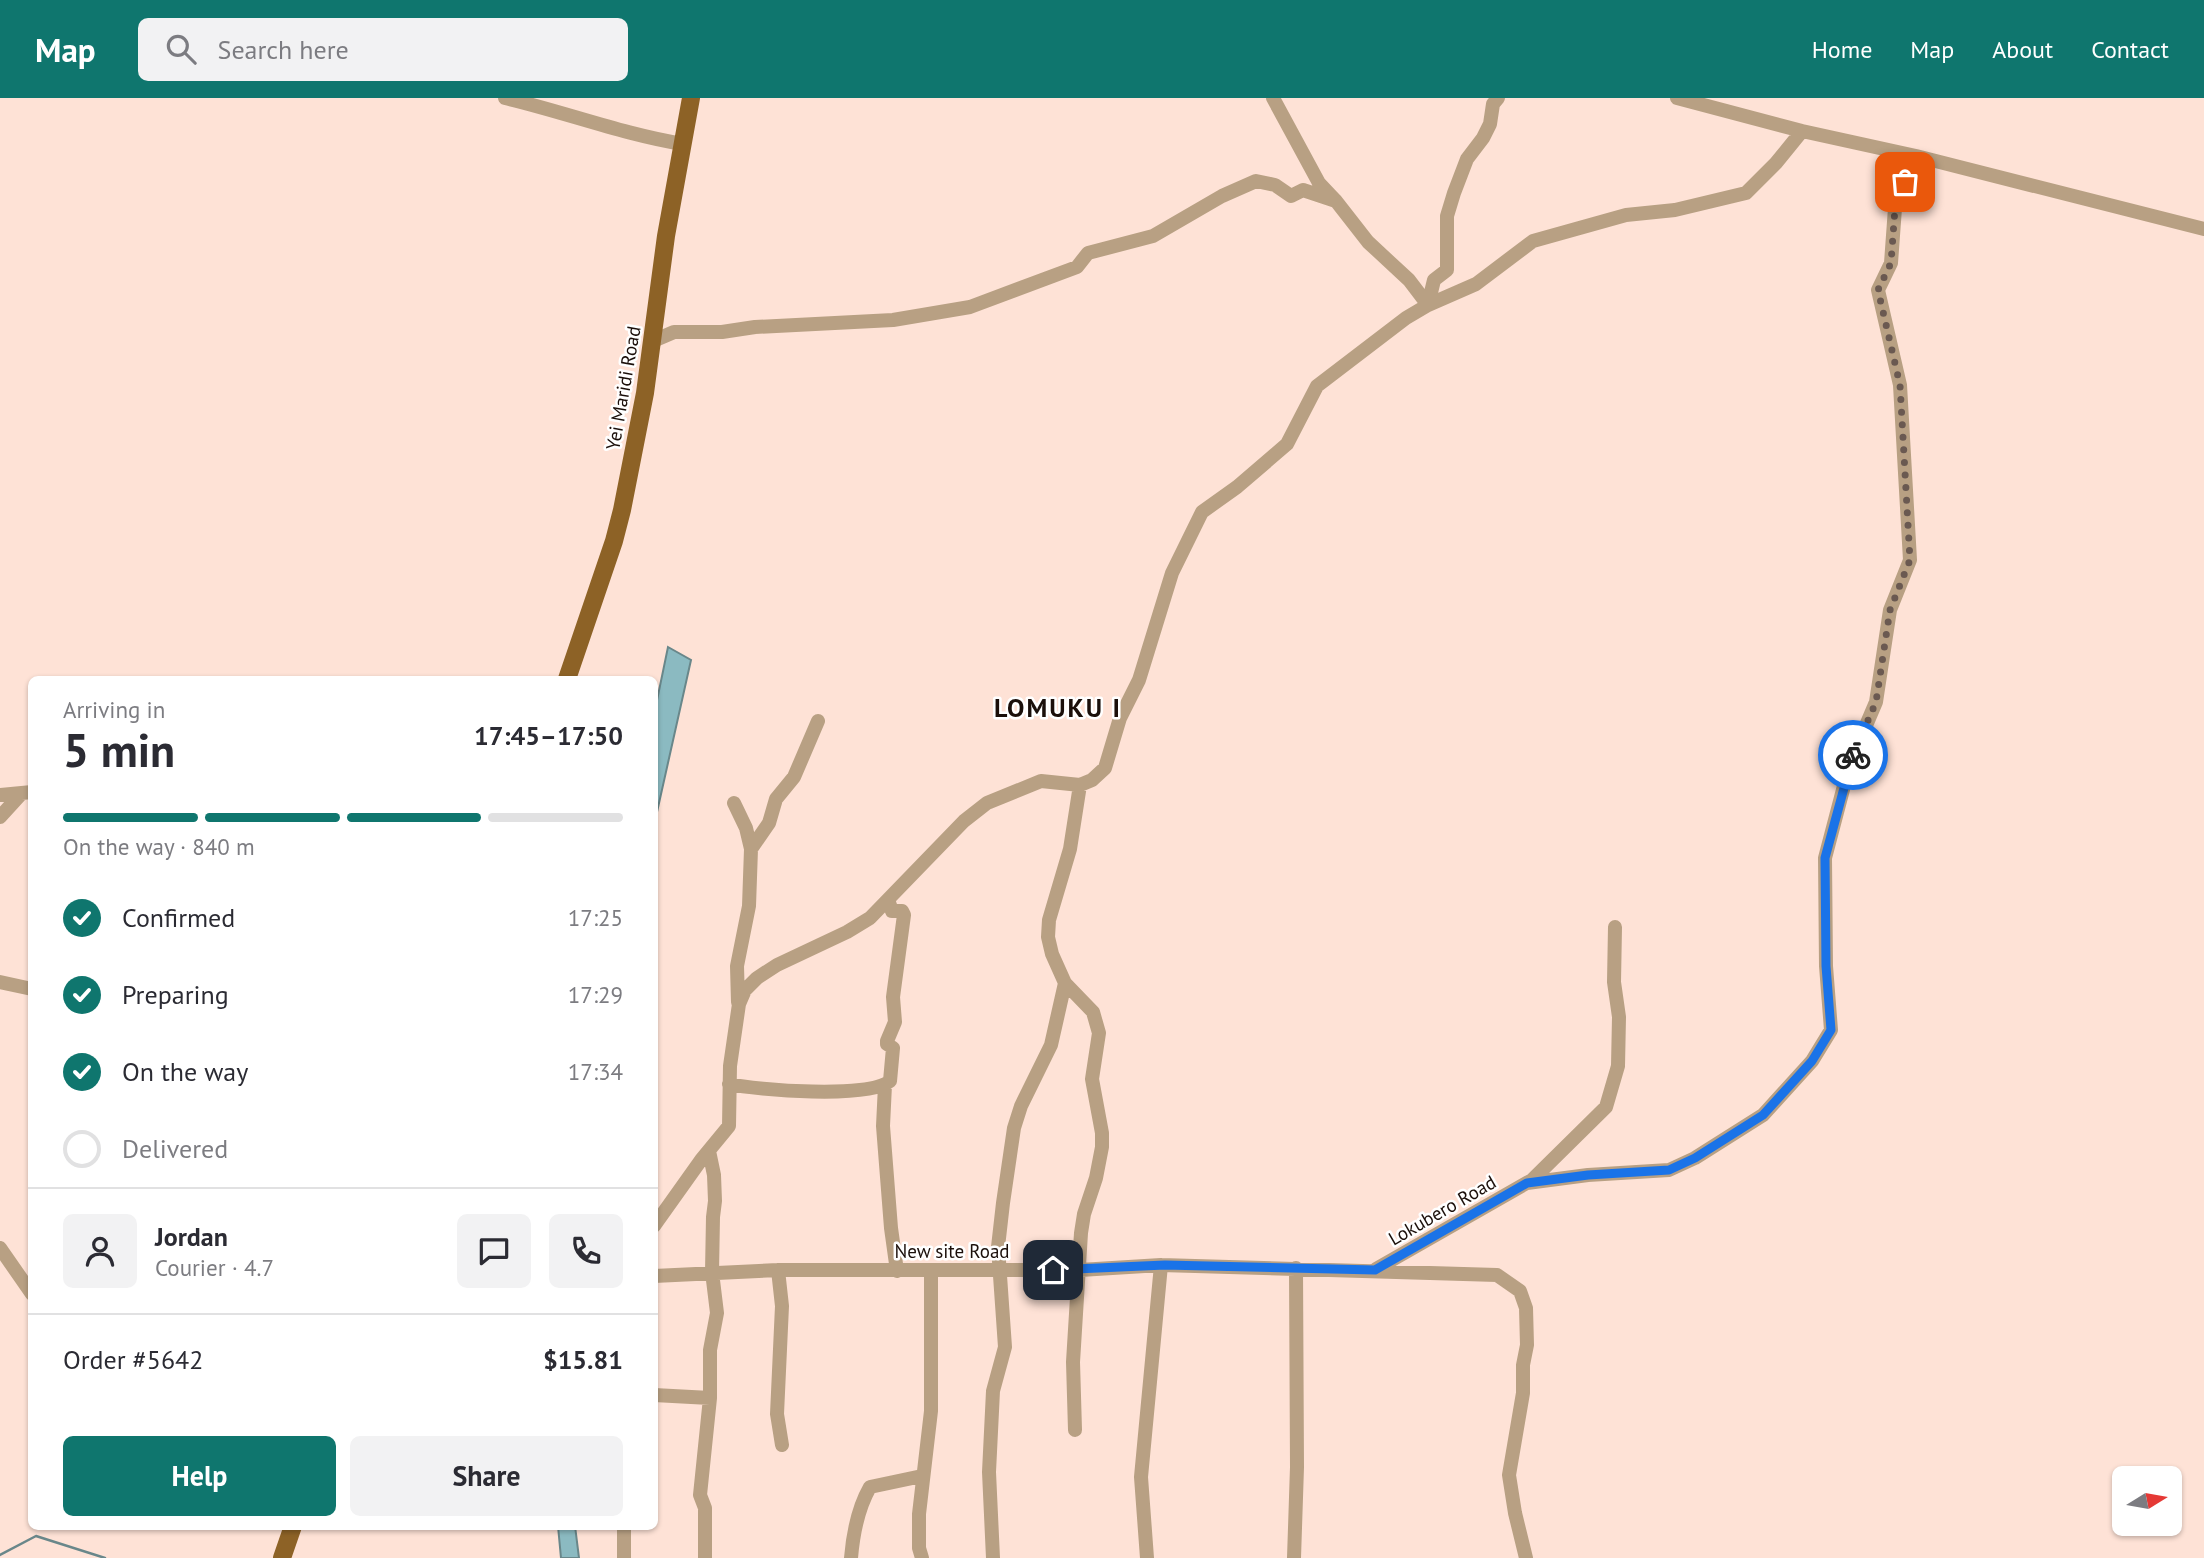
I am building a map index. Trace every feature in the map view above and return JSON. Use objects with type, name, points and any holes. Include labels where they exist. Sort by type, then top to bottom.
[{"type":"main road","name":"Yei Maridi Road","points":[[568,676],[622,510],[642,410],[666,236],[691,98]]},
{"type":"main road","points":[[282,1558],[292,1530]]},
{"type":"street","points":[[505,98],[544,107],[612,129],[682,144]]},
{"type":"street","points":[[1273,98],[1319,183],[1368,242],[1409,280],[1428,305]]},
{"type":"street","points":[[1428,305],[1434,280],[1447,270],[1447,216],[1454,192],[1467,159],[1486,131],[1493,104],[1499,98]]},
{"type":"street","points":[[1677,98],[2204,229]]},
{"type":"street","points":[[738,1004],[745,989],[757,978],[777,965],[847,932],[870,918],[964,821],[987,803],[1041,781],[1080,785],[1105,768],[1110,759],[1120,718],[1139,680],[1172,573],[1202,512],[1237,487],[1287,444],[1317,386],[1406,318],[1476,284],[1533,241],[1626,215],[1675,210],[1746,193],[1776,163],[1802,131]]},
{"type":"street","points":[[1527,1183],[1588,1175],[1669,1170],[1695,1158],[1763,1115],[1812,1061],[1831,1030],[1826,966],[1825,858],[1850,763],[1876,702],[1890,610],[1910,560],[1900,385],[1878,290],[1891,263],[1895,208],[1916,156]]},
{"type":"street","points":[[653,341],[674,332],[722,332],[755,327],[892,320],[970,307],[1077,267],[1088,253],[1153,236],[1222,196],[1256,181],[1275,186],[1291,197],[1303,190],[1336,201]]},
{"type":"street","points":[[751,849],[769,823],[776,799],[794,778],[818,721]]},
{"type":"street","points":[[1075,1430],[1073,1362],[1084,1214],[1096,1178],[1102,1147],[1092,1079],[1099,1033],[1093,1012],[1065,983],[1052,954],[1048,937],[1049,920],[1070,849],[1080,785]]},
{"type":"street","points":[[0,795],[26,793]]},
{"type":"street","points":[[0,817],[26,793]]},
{"type":"street","points":[[658,1221],[729,1126],[729,1084],[738,1004],[737,966],[749,906],[751,849],[746,828],[734,803]]},
{"type":"street","points":[[729,1084],[760,1089],[824,1091],[884,1085],[890,1081],[893,1048],[887,1043],[895,1022],[894,988],[904,915],[902,911],[892,911],[888,900]]},
{"type":"street","points":[[1527,1183],[1551,1164],[1606,1107],[1618,1066],[1619,1017],[1614,982],[1615,927]]},
{"type":"street","points":[[0,982],[28,988]]},
{"type":"street","points":[[993,1558],[989,1472],[992,1407],[996,1376],[1005,1347],[999,1270],[1000,1226],[1014,1128],[1021,1106],[1051,1045],[1065,983]]},
{"type":"street","points":[[884,1085],[883,1126],[897,1271]]},
{"type":"street","points":[[705,1558],[705,1508],[700,1495],[710,1398],[710,1350],[717,1312],[712,1272],[714,1175],[709,1151]]},
{"type":"street","name":"Lokubero Road","points":[[1375,1270],[1527,1183]]},
{"type":"street","points":[[0,1248],[28,1288]]},
{"type":"street","points":[[1147,1558],[1141,1477],[1161,1265]]},
{"type":"street","name":"New site Road","points":[[658,1276],[778,1270],[1080,1270],[1161,1265],[1497,1275],[1520,1291],[1526,1308],[1527,1345],[1523,1365],[1523,1393],[1509,1475],[1526,1558]]},
{"type":"street","points":[[1294,1558],[1297,1467],[1296,1268]]},
{"type":"street","points":[[778,1270],[782,1316],[777,1414],[782,1445]]},
{"type":"street","points":[[922,1558],[919,1548],[919,1514],[930,1411],[931,1271]]},
{"type":"street","points":[[658,1395],[710,1398]]},
{"type":"street","points":[[851,1558],[852,1539],[860,1516],[860,1506],[870,1487],[922,1476]]},
{"type":"street","points":[[624,1530],[624,1558]]},
{"type":"water","points":[[668,647],[691,660],[658,808],[658,695]]},
{"type":"water","points":[[558,1530],[576,1530],[579,1558],[561,1558]]},
{"type":"waterway","points":[[0,1555],[36,1536],[105,1558]]},
{"type":"way so far","points":[[1853,755],[1876,702],[1890,610],[1910,560],[1900,385],[1878,290],[1891,263],[1895,208],[1905,182]]},
{"type":"district","name":"LOMUKU I","points":[[1058,707]]},
{"type":"route","points":[[1053,1270],[1165,1265],[1375,1270],[1527,1183],[1588,1175],[1669,1170],[1695,1158],[1763,1115],[1812,1061],[1831,1030],[1826,966],[1825,858],[1853,755]]}]
